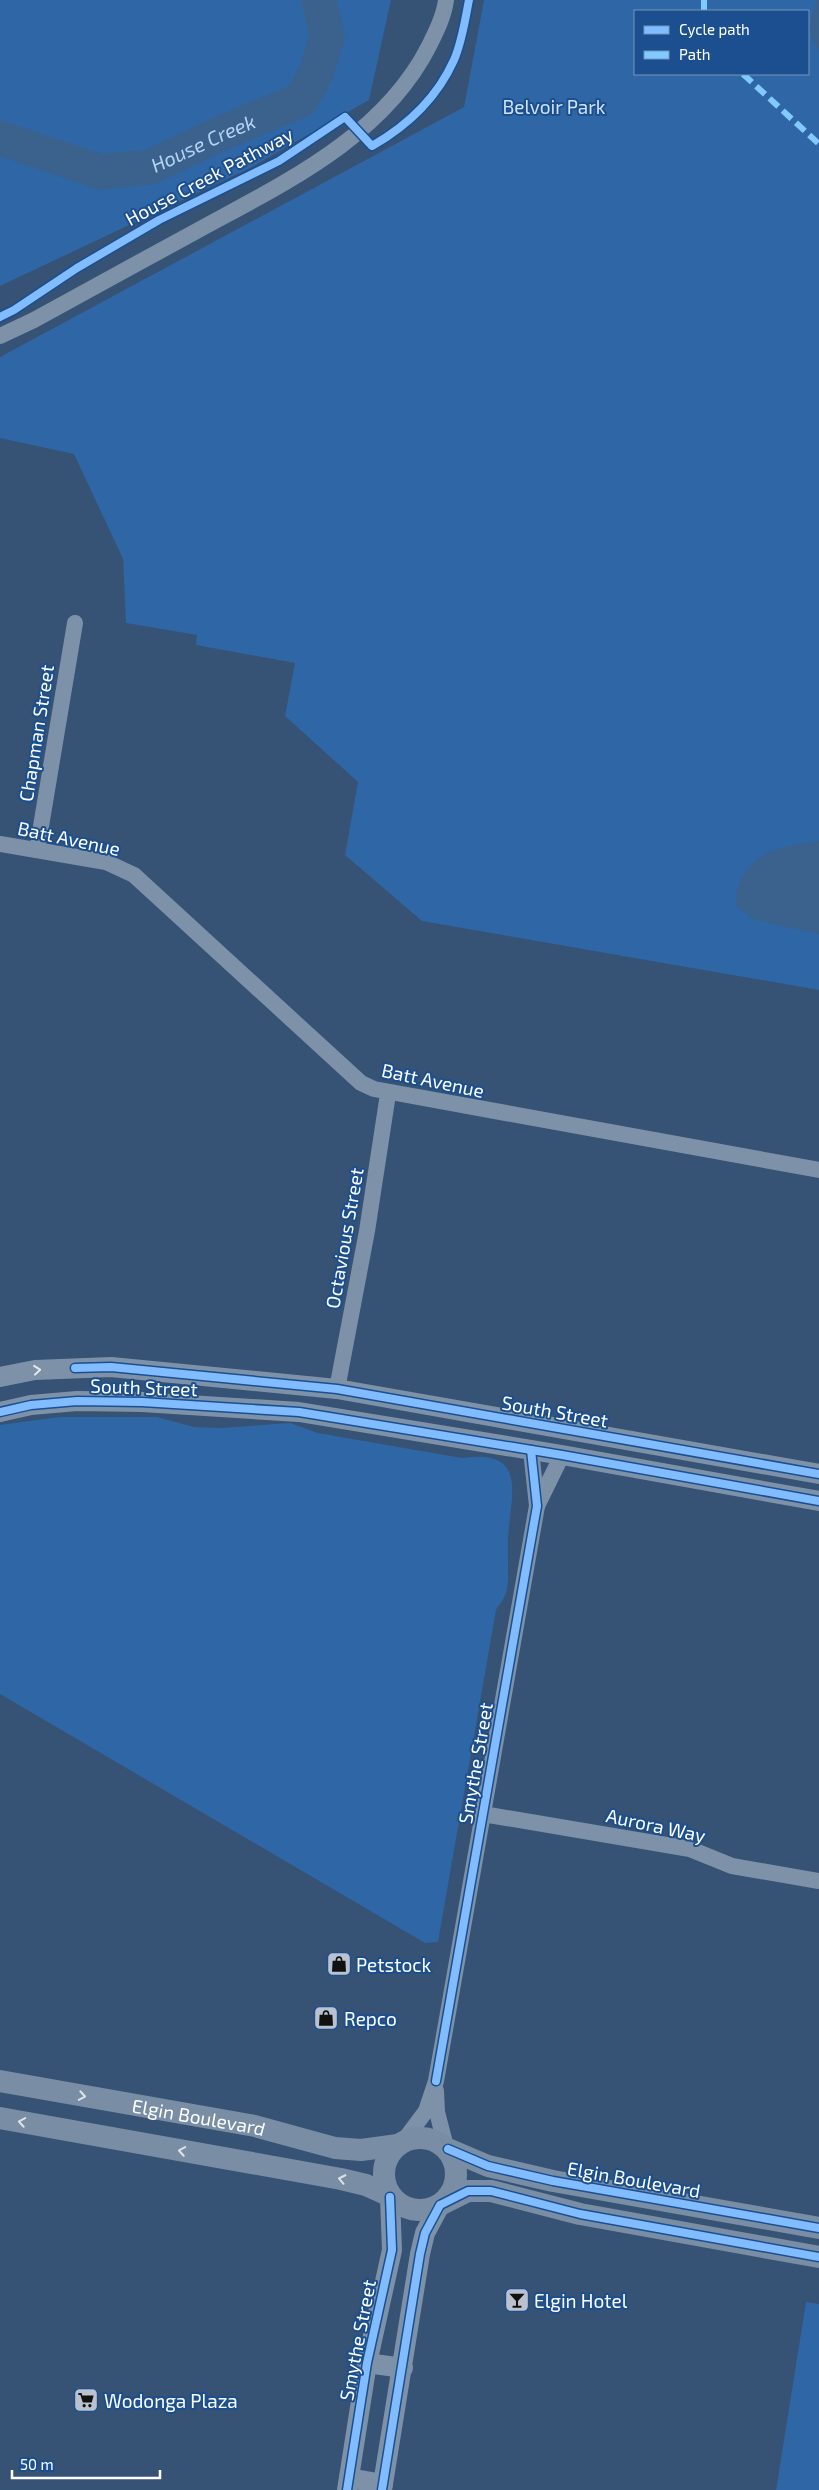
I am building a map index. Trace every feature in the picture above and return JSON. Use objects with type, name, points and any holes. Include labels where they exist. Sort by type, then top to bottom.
[{"type":"main road","name":"Elgin Boulevard","points":[[0,2081],[255,2126],[335,2148],[361,2150],[400,2144]]},
{"type":"main road","name":"Elgin Boulevard","points":[[0,2118],[341,2178],[366,2185],[389,2196]]},
{"type":"main road","points":[[441,2204],[456,2179],[454,2159],[447,2148],[428,2138],[413,2139],[400,2144],[388,2157],[384,2178],[389,2196],[398,2205],[413,2210],[430,2210],[468,2191],[501,2192],[589,2216],[819,2256]]},
{"type":"main road","name":"Elgin Boulevard","points":[[447,2148],[488,2166],[554,2182],[819,2228]]},
{"type":"street","points":[[0,336],[34,320],[304,172],[359,132],[396,97],[421,61],[435,34],[446,0]]},
{"type":"street","name":"Chapman Street","points":[[37,850],[75,623]]},
{"type":"street","name":"Batt Avenue","points":[[0,844],[106,862],[134,875],[361,1082],[388,1094],[819,1170]]},
{"type":"street","name":"Octavious Street","points":[[337,1389],[367,1231],[388,1094]]},
{"type":"street","name":"South Street","points":[[0,1377],[35,1370],[111,1367],[337,1389],[819,1474]]},
{"type":"street","points":[[331,1416],[337,1389]]},
{"type":"street","name":"South Street","points":[[0,1412],[31,1406],[77,1401],[240,1408],[331,1416],[819,1501]]},
{"type":"street","points":[[531,1450],[550,1426],[562,1455]]},
{"type":"street","name":"Smythe Street","points":[[400,2144],[426,2110],[436,2081],[537,1506],[531,1450]]},
{"type":"street","name":"Smythe Street","points":[[537,1506],[562,1455]]},
{"type":"street","name":"Aurora Way","points":[[483,1814],[690,1849],[732,1866],[819,1881]]},
{"type":"street","name":"Smythe Street","points":[[436,2081],[437,2112],[447,2148]]},
{"type":"street","name":"Smythe Street","points":[[348,2484],[367,2363],[392,2250],[389,2196]]},
{"type":"street","points":[[348,2484],[383,2487],[422,2246],[425,2233],[441,2204]]},
{"type":"street","points":[[367,2363],[402,2368]]},
{"type":"green space","points":[[0,0],[391,0],[369,100],[248,169],[0,286]]},
{"type":"green space","name":"Belvoir Park","points":[[484,0],[819,0],[819,990],[422,921],[345,855],[358,782],[285,716],[295,663],[196,645],[197,635],[126,623],[123,559],[74,454],[0,438],[0,357],[464,107]]},
{"type":"green space","points":[[60,1417],[157,1417],[194,1427],[221,1428],[290,1423],[318,1433],[462,1458],[484,1457],[498,1461],[507,1468],[511,1479],[512,1492],[508,1539],[507,1588],[496,1610],[438,1942],[425,1943],[0,1694],[0,1425]]},
{"type":"green space","points":[[806,2302],[819,2304],[819,2490],[776,2490]]},
{"type":"shaded area","points":[[817,0],[819,0],[819,49],[812,38],[811,32]]},
{"type":"shaded area","points":[[819,841],[819,934],[756,920],[737,907],[737,890],[740,882],[750,866],[757,860],[777,849]]},
{"type":"waterway","name":"House Creek","points":[[0,138],[101,172],[150,167],[222,133],[301,100],[317,71],[327,37],[319,0]]},
{"type":"marked path","points":[[704,0],[704,10]]},
{"type":"marked path","points":[[744,75],[819,144]]},
{"type":"cycle path","name":"House Creek Pathway","points":[[0,317],[14,310],[77,268],[159,220],[279,161],[345,117],[372,146],[385,138],[420,110],[447,74],[459,46],[469,0]]},
{"type":"cycle path","points":[[75,1368],[111,1367],[337,1389],[819,1474]]},
{"type":"cycle path","points":[[0,1412],[31,1405],[77,1401],[142,1402],[299,1412],[562,1455],[819,1501]]},
{"type":"cycle path","points":[[436,2081],[537,1506],[531,1450]]},
{"type":"cycle path","points":[[448,2149],[488,2166],[553,2181],[819,2228]]},
{"type":"cycle path","points":[[442,2204],[468,2191],[491,2191],[580,2214],[819,2257]]},
{"type":"cycle path","points":[[347,2490],[367,2363],[392,2250],[390,2197]]},
{"type":"cycle path","points":[[382,2490],[420,2254],[425,2233],[440,2205]]},
{"type":"place","name":"Petstock","points":[[339,1964]]},
{"type":"place","name":"Repco","points":[[326,2018]]},
{"type":"place","name":"Elgin Hotel","points":[[517,2300]]},
{"type":"place","name":"Wodonga Plaza","points":[[86,2400]]}]
